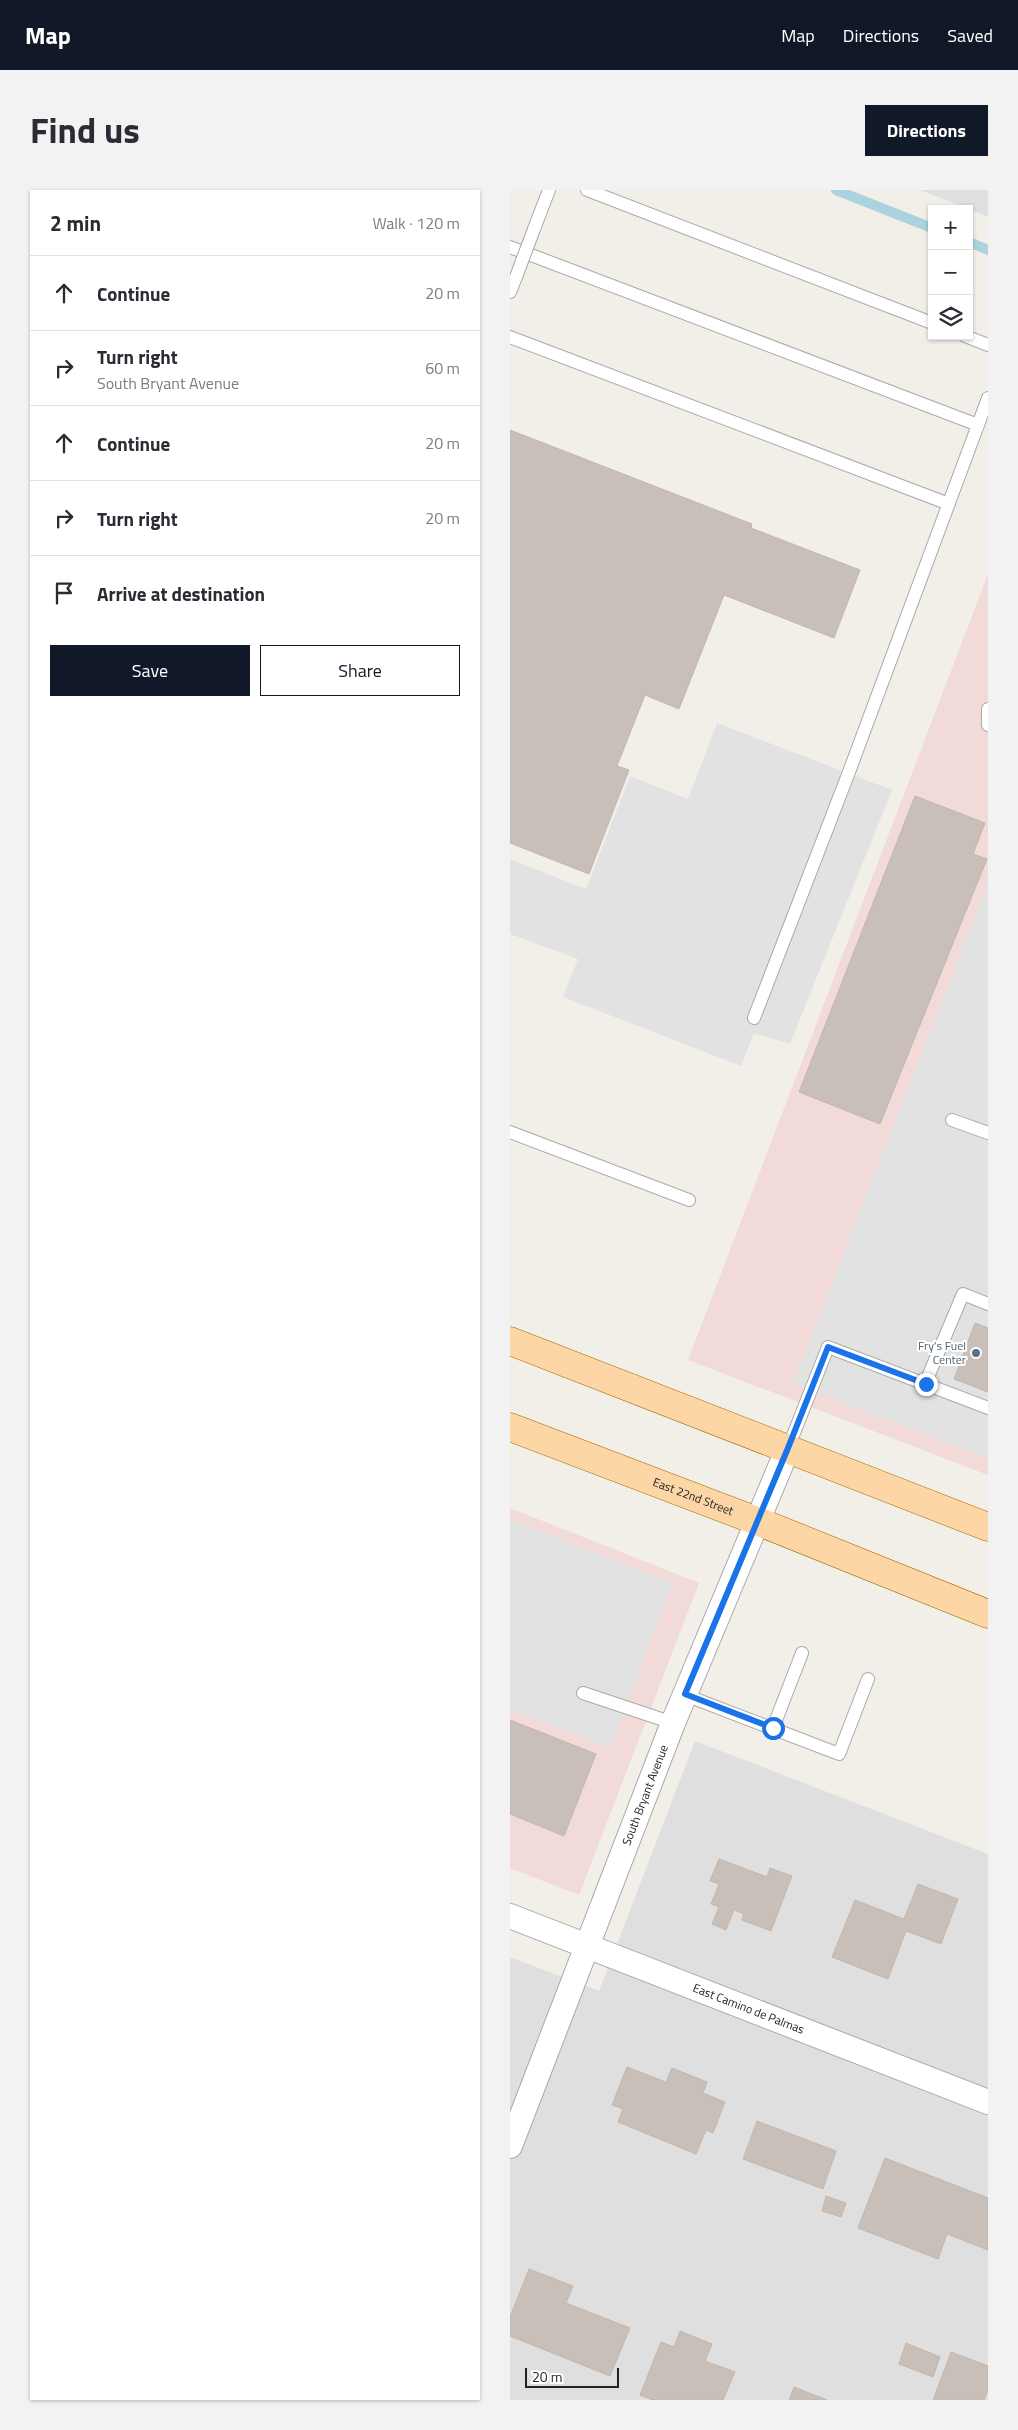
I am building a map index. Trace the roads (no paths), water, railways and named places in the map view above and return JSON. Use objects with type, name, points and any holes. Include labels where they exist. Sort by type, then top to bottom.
[{"type":"main road","points":[[510,1341],[988,1526]]},
{"type":"main road","name":"East 22nd Street","points":[[510,1427],[757,1521],[988,1614]]},
{"type":"street","name":"South Bryant Avenue","points":[[510,2146],[685,1694],[788,1448]]},
{"type":"street","name":"East Camino de Palmas","points":[[510,1916],[988,2102]]},
{"type":"lane","points":[[510,292],[549,190]]},
{"type":"lane","points":[[587,190],[928,321]]},
{"type":"lane","points":[[510,247],[978,425]]},
{"type":"lane","points":[[510,337],[949,504]]},
{"type":"lane","points":[[973,339],[988,345]]},
{"type":"lane","points":[[754,1018],[988,398]]},
{"type":"lane","points":[[988,709],[988,725]]},
{"type":"lane","points":[[952,1120],[988,1133]]},
{"type":"lane","points":[[510,1132],[688,1200]]},
{"type":"lane","points":[[926,1384],[963,1294],[988,1304]]},
{"type":"lane","points":[[788,1448],[828,1347],[988,1408]]},
{"type":"lane","points":[[773,1728],[802,1653]]},
{"type":"lane","points":[[685,1694],[838,1754],[868,1679]]},
{"type":"lane","points":[[583,1693],[674,1723]]},
{"type":"waterway","points":[[836,190],[928,226]]},
{"type":"waterway","points":[[973,244],[988,250]]},
{"type":"place","name":"Fry's Fuel Center","points":[[976,1353]]}]
